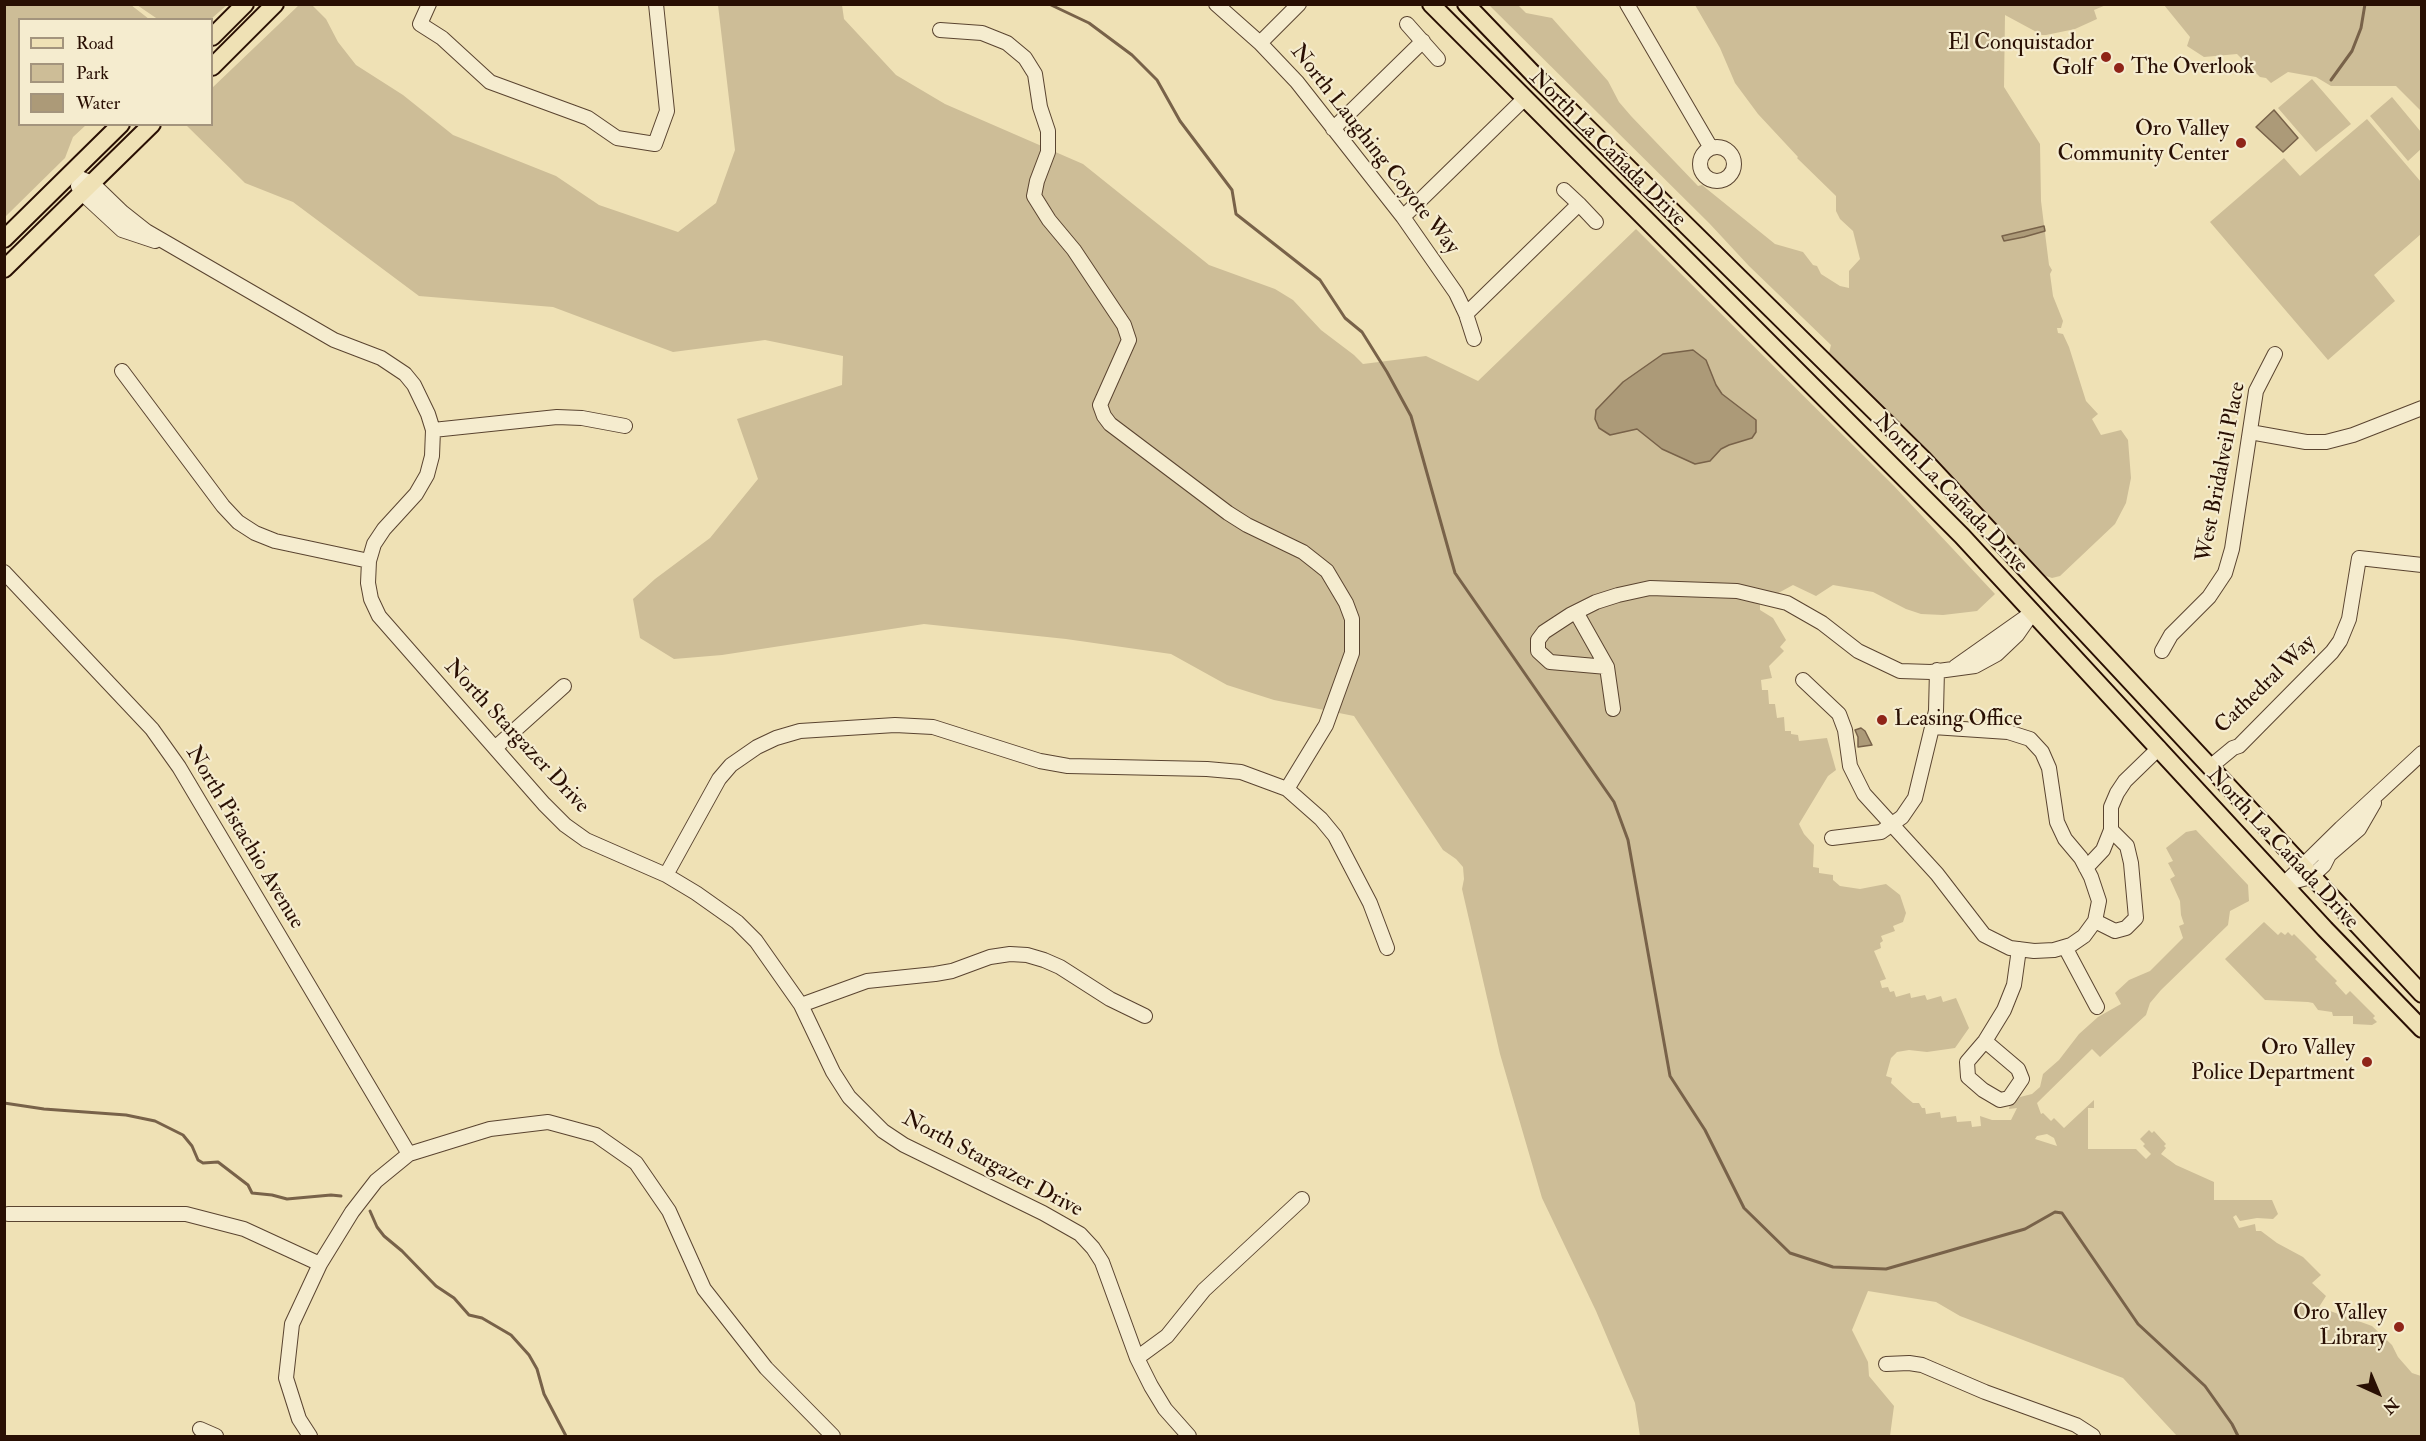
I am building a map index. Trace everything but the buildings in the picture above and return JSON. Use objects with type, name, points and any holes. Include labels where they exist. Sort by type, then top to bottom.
[{"type":"main road","points":[[213,36],[245,4]]},
{"type":"main road","points":[[213,66],[275,4]]},
{"type":"main road","name":"North La Cañada Drive","points":[[1431,4],[1881,453],[2033,612],[2421,1029]]},
{"type":"main road","name":"North La Cañada Drive","points":[[1466,4],[1923,459],[2421,994]]},
{"type":"main road","points":[[4,239],[119,126]]},
{"type":"main road","points":[[4,269],[150,126]]},
{"type":"main road","points":[[1674,248],[1692,231]]},
{"type":"street","points":[[429,4],[420,24],[442,38],[490,82],[588,118],[617,138],[655,144],[667,111],[656,4]]},
{"type":"street","name":"North Laughing Coyote Way","points":[[1216,4],[1260,43],[1297,82],[1403,217],[1445,275],[1466,314],[1474,339]]},
{"type":"street","points":[[1260,43],[1299,4]]},
{"type":"street","points":[[1627,4],[1712,148]]},
{"type":"street","points":[[1407,24],[1438,59]]},
{"type":"street","points":[[940,30],[982,33],[1007,43],[1025,58],[1035,74],[1040,107],[1048,131],[1048,152],[1034,196],[1049,220],[1074,250],[1124,325],[1129,340],[1100,405],[1104,416],[1110,424],[1228,513],[1310,557],[1327,571],[1346,603],[1352,619],[1352,653],[1326,724],[1287,789]]},
{"type":"street","points":[[1333,129],[1423,41]]},
{"type":"street","points":[[1403,217],[1524,99]]},
{"type":"street","name":"North Stargazer Drive","points":[[70,174],[87,188],[122,231],[171,245],[334,340],[394,365],[414,385],[423,400],[433,430],[432,456],[426,475],[416,494],[384,529],[374,544],[369,561],[368,584],[371,598],[379,615],[565,825],[586,840],[666,875],[696,892],[737,922],[771,960],[801,1005],[832,1072],[849,1097],[883,1131],[904,1145],[1043,1212],[1080,1234],[1093,1248],[1101,1262],[1137,1358],[1165,1409],[1189,1437]]},
{"type":"street","points":[[1564,190],[1596,222]]},
{"type":"street","points":[[1466,314],[1579,204]]},
{"type":"street","name":"West Bridalveil Place","points":[[2163,651],[2171,634],[2209,597],[2225,573],[2232,549],[2256,391],[2276,354]]},
{"type":"street","points":[[122,371],[223,506],[238,522],[255,533],[275,541],[369,561]]},
{"type":"street","points":[[2250,432],[2306,442],[2326,442],[2353,435],[2421,408]]},
{"type":"street","points":[[433,430],[558,417],[582,418],[625,426]]},
{"type":"street","name":"Cathedral Way","points":[[2210,767],[2233,748],[2239,746],[2322,664],[2340,641],[2349,619],[2359,558],[2421,565]]},
{"type":"street","name":"North Pistachio Avenue","points":[[4,572],[152,729],[179,767],[409,1154]]},
{"type":"street","points":[[1607,667],[1550,662],[1538,651],[1538,640],[1544,632],[1576,612],[1618,595],[1650,588],[1737,591],[1787,603],[1822,623],[1858,651],[1900,671],[1937,670],[1975,666],[1997,654],[2017,635],[2033,612]]},
{"type":"street","points":[[1576,612],[1607,667],[1613,709]]},
{"type":"street","points":[[1832,838],[1881,832],[1902,817],[1915,798],[1936,711],[1937,670]]},
{"type":"street","points":[[1803,680],[1839,714],[1845,730],[1850,766],[1864,794],[1937,874],[1984,935],[2010,948],[2054,950],[2065,947],[2084,936],[2095,921],[2099,901],[2086,868],[2065,839],[2057,822],[2049,768],[2042,752],[2030,739],[2008,732],[1933,727]]},
{"type":"street","points":[[495,748],[564,686]]},
{"type":"street","points":[[666,875],[710,794],[731,765],[776,738],[800,731],[895,724],[933,727],[1050,763],[1068,766],[1207,769],[1241,772],[1287,789],[1322,819],[1335,836],[1370,903],[1388,948]]},
{"type":"street","points":[[2086,868],[2103,850],[2111,830],[2111,807],[2117,792],[2125,781],[2159,748]]},
{"type":"street","points":[[2284,884],[2324,865],[2329,855],[2360,829],[2380,794],[2421,753]]},
{"type":"street","points":[[2095,921],[2115,931],[2126,928],[2136,918],[2132,863],[2127,846],[2111,830]]},
{"type":"street","points":[[2065,947],[2097,1007]]},
{"type":"street","points":[[1984,1041],[2004,1010],[2014,985],[2019,949]]},
{"type":"street","points":[[801,1005],[867,981],[952,971],[990,957],[1010,954],[1027,955],[1044,960],[1110,999],[1145,1016]]},
{"type":"street","points":[[310,1437],[299,1419],[286,1378],[292,1324],[320,1264],[352,1212],[376,1181],[409,1154],[490,1130],[548,1122],[596,1135],[636,1163],[669,1211],[704,1289],[766,1368],[834,1437]]},
{"type":"street","points":[[1137,1358],[1167,1336],[1204,1290],[1302,1199]]},
{"type":"street","points":[[8,1214],[186,1214],[244,1229],[320,1264]]},
{"type":"street","points":[[1886,1364],[1922,1365],[1985,1392],[2076,1425],[2093,1437]]},
{"type":"street","points":[[200,1429],[216,1437]]},
{"type":"green space","points":[[5,4],[131,5],[148,18],[18,18],[18,126],[85,126],[73,137],[65,158],[5,217]]},
{"type":"green space","points":[[227,4],[212,18],[156,18],[137,5]]},
{"type":"green space","points":[[299,5],[312,5],[326,19],[338,42],[356,65],[403,95],[453,135],[556,176],[599,205],[678,232],[716,203],[735,150],[718,5],[842,5],[844,19],[896,75],[945,104],[1083,164],[1209,265],[1275,289],[1293,300],[1321,330],[1363,364],[1426,356],[1478,381],[1636,229],[1894,486],[1995,594],[1977,611],[1943,615],[1921,614],[1873,592],[1833,585],[1816,596],[1793,585],[1760,603],[1760,610],[1773,618],[1786,640],[1780,647],[1784,651],[1769,666],[1772,678],[1761,680],[1762,690],[1768,690],[1769,704],[1775,704],[1777,718],[1784,717],[1785,731],[1798,735],[1799,741],[1827,738],[1836,770],[1828,776],[1799,824],[1814,845],[1813,867],[1819,868],[1819,873],[1833,875],[1833,880],[1840,886],[1860,889],[1886,884],[1900,895],[1906,913],[1903,922],[1893,926],[1895,931],[1881,936],[1883,941],[1880,943],[1881,948],[1874,951],[1886,979],[1880,981],[1882,988],[1888,987],[1890,992],[1894,991],[1896,997],[1910,993],[1911,998],[1925,995],[1927,1000],[1941,996],[1943,1002],[1956,998],[1969,1028],[1955,1048],[1927,1052],[1909,1050],[1897,1052],[1891,1058],[1886,1076],[1892,1078],[1891,1083],[1913,1103],[1919,1103],[1922,1108],[1925,1108],[1926,1114],[1940,1112],[1941,1118],[1956,1116],[1957,1122],[1971,1121],[1972,1127],[1981,1126],[1980,1116],[1992,1120],[2011,1120],[2017,1108],[2009,1109],[2010,1104],[2020,1097],[2032,1094],[2040,1087],[2043,1074],[2059,1060],[2079,1034],[2098,1017],[2121,1004],[2115,993],[2129,980],[2150,971],[2183,938],[2179,926],[2184,924],[2180,901],[2170,879],[2175,876],[2168,863],[2173,861],[2166,848],[2186,832],[2196,830],[2248,885],[2249,901],[2230,911],[2228,925],[2161,990],[2150,1003],[2146,1015],[2100,1057],[2092,1049],[2037,1103],[2041,1114],[2043,1113],[2051,1121],[2054,1118],[2064,1128],[2094,1100],[2094,1108],[2088,1108],[2088,1149],[2136,1149],[2146,1159],[2151,1154],[2140,1139],[2149,1130],[2152,1133],[2154,1131],[2166,1144],[2161,1154],[2176,1165],[2214,1182],[2214,1200],[2272,1200],[2278,1214],[2273,1219],[2257,1218],[2240,1221],[2236,1215],[2233,1217],[2239,1228],[2255,1224],[2256,1231],[2261,1231],[2303,1257],[2321,1275],[2312,1283],[2326,1296],[2319,1307],[2372,1326],[2392,1345],[2398,1357],[2412,1373],[2421,1376],[2421,1436],[2177,1436],[2123,1378],[1960,1316],[1936,1302],[1868,1291],[1852,1330],[1868,1362],[1869,1376],[1894,1406],[1890,1436],[1640,1436],[1635,1403],[1596,1311],[1542,1198],[1500,1054],[1462,889],[1463,867],[1443,850],[1354,716],[1274,700],[1227,685],[1171,654],[1066,639],[924,624],[722,655],[674,659],[640,638],[633,599],[655,579],[710,538],[758,479],[737,419],[842,385],[843,356],[765,340],[673,352],[553,307],[419,296],[293,202],[245,183],[187,126],[213,126],[213,87]],"holes":[[[2047,1134],[2054,1138],[2057,1146],[2035,1139],[2037,1136]]]},
{"type":"green space","points":[[1489,5],[1518,5],[1526,13],[1552,18],[1608,81],[1619,102],[1631,116],[1698,186],[1702,185],[1775,244],[1803,252],[1813,265],[1817,266],[1821,274],[1840,286],[1849,288],[1849,271],[1860,259],[1853,231],[1840,219],[1836,211],[1836,196],[1797,158],[1758,114],[1735,83],[1720,48],[1695,5],[2106,5],[2094,10],[2097,19],[2075,29],[2046,35],[2005,15],[2004,87],[2040,144],[2041,201],[2049,265],[2052,270],[2050,274],[2053,296],[2063,321],[2061,328],[2057,328],[2058,333],[2063,334],[2069,347],[2086,401],[2098,414],[2092,419],[2101,435],[2121,430],[2128,440],[2131,478],[2126,503],[2115,524],[2060,576],[2052,578],[2046,576],[1954,478],[1829,353],[1831,345]]},
{"type":"green space","points":[[2164,5],[2421,5],[2421,111],[2396,86],[2331,86],[2316,77],[2288,72],[2271,83],[2266,78],[2260,77],[2237,54],[2204,57],[2187,46],[2190,37]]},
{"type":"green space","points":[[2312,79],[2351,124],[2316,152],[2278,108]]},
{"type":"green space","points":[[2392,97],[2421,132],[2421,149],[2408,161],[2370,116]]},
{"type":"green space","points":[[2367,119],[2421,182],[2421,234],[2374,275],[2395,301],[2328,360],[2210,222],[2284,158],[2300,176]]},
{"type":"green space","points":[[2264,922],[2278,935],[2281,932],[2285,935],[2288,932],[2292,936],[2294,934],[2317,957],[2315,959],[2337,981],[2335,983],[2346,995],[2350,991],[2375,1016],[2373,1018],[2377,1022],[2372,1025],[2353,1024],[2353,1016],[2333,1016],[2332,1012],[2318,1010],[2313,1003],[2265,1000],[2225,959]]},
{"type":"water","points":[[2274,110],[2298,138],[2283,152],[2256,127]]},
{"type":"water","points":[[2044,226],[2045,231],[2024,237],[2004,241],[2002,236]]},
{"type":"water","points":[[1693,350],[1706,360],[1722,394],[1756,420],[1756,432],[1752,438],[1721,449],[1710,461],[1695,464],[1662,449],[1637,429],[1610,435],[1599,428],[1595,419],[1596,410],[1623,382],[1663,354]]},
{"type":"water","points":[[1861,728],[1872,745],[1858,747],[1855,730]]},
{"type":"waterway","points":[[1049,4],[1089,23],[1132,55],[1157,80],[1180,121],[1232,190],[1236,214],[1320,280],[1345,318],[1362,332],[1387,372],[1411,416],[1455,573],[1614,802],[1628,840],[1670,1076],[1705,1130],[1744,1208],[1790,1253],[1833,1267],[1886,1269],[2025,1229],[2055,1212],[2062,1213],[2138,1324],[2205,1386],[2238,1436]]},
{"type":"waterway","points":[[2331,80],[2352,51],[2361,28],[2365,4]]},
{"type":"waterway","points":[[4,1103],[44,1109],[126,1115],[155,1121],[183,1135],[192,1146],[198,1160],[203,1163],[218,1162],[248,1185],[252,1193],[287,1199],[341,1196]]},
{"type":"waterway","points":[[370,1211],[384,1236],[436,1286],[454,1298],[469,1315],[482,1318],[511,1335],[529,1355],[537,1369],[544,1394],[566,1436]]},
{"type":"place","name":"El Conquistador Golf","points":[[2106,57]]},
{"type":"place","name":"The Overlook","points":[[2119,68]]},
{"type":"place","name":"Oro Valley Community Center","points":[[2241,143]]},
{"type":"place","name":"Leasing Office","points":[[1882,720]]},
{"type":"place","name":"Oro Valley Police Department","points":[[2367,1062]]},
{"type":"place","name":"Oro Valley Library","points":[[2399,1327]]}]
